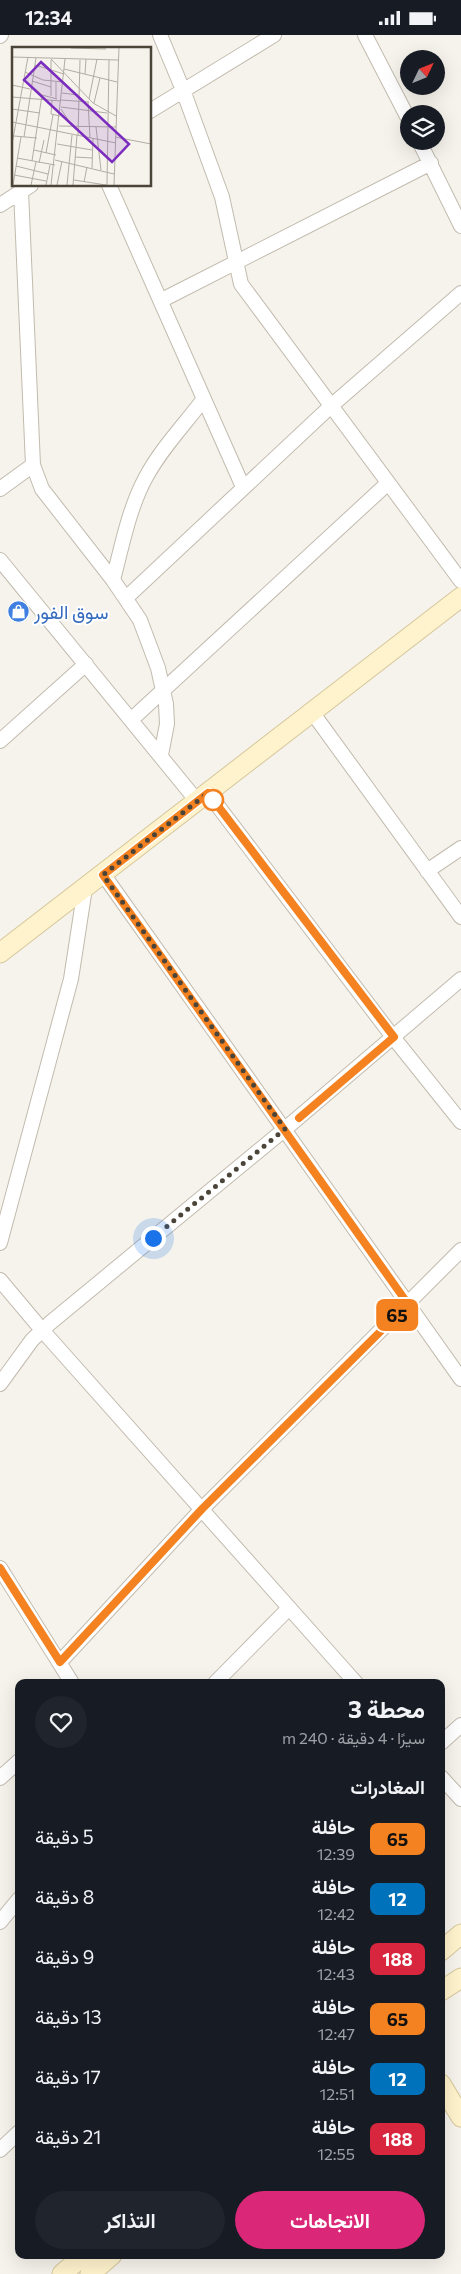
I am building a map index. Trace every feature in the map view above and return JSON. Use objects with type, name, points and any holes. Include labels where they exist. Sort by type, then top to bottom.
[{"type":"street","points":[[160,35],[183,90],[222,197],[241,284],[461,581]]},
{"type":"street","points":[[151,110],[274,35]]},
{"type":"street","points":[[365,35],[401,105]]},
{"type":"street","points":[[424,150],[461,226]]},
{"type":"street","points":[[162,300],[431,163]]},
{"type":"street","points":[[109,186],[162,300],[203,400],[243,487]]},
{"type":"street","points":[[0,205],[26,188]]},
{"type":"street","points":[[26,188],[33,465],[42,489],[113,580],[140,620],[150,645],[163,691],[166,724],[161,755]]},
{"type":"street","points":[[126,598],[331,406],[461,293]]},
{"type":"street","points":[[113,580],[136,497],[145,479],[153,464],[203,400]]},
{"type":"street","points":[[0,489],[33,465]]},
{"type":"street","points":[[132,719],[388,483]]},
{"type":"street","points":[[0,560],[161,755],[203,797],[461,1122]]},
{"type":"street","points":[[0,953],[461,597]]},
{"type":"street","points":[[0,741],[86,664]]},
{"type":"street","points":[[312,712],[461,917]]},
{"type":"street","points":[[427,871],[461,848]]},
{"type":"street","points":[[103,875],[461,1379]]},
{"type":"street","points":[[0,1243],[71,979],[85,888]]},
{"type":"street","points":[[0,1385],[42,1330],[285,1129],[461,979]]},
{"type":"street","points":[[60,1662],[202,1509],[461,1251]]},
{"type":"street","points":[[0,1280],[42,1330],[352,1679]]},
{"type":"street","points":[[0,1568],[70,1679]]},
{"type":"street","points":[[219,1679],[289,1608]]},
{"type":"street","points":[[445,1739],[461,1725]]},
{"type":"street","points":[[0,1778],[15,1765]]},
{"type":"street","points":[[445,1781],[461,1799]]},
{"type":"street","points":[[0,1922],[15,1904]]},
{"type":"street","points":[[445,1948],[461,1934]]},
{"type":"street","points":[[445,1988],[461,1978]]},
{"type":"street","points":[[445,2091],[461,2117]]},
{"type":"street","points":[[0,2150],[15,2137]]},
{"type":"street","points":[[62,2274],[79,2259]]},
{"type":"street","points":[[90,2274],[107,2259]]},
{"type":"bus line","name":"65","points":[[0,1568],[60,1662],[202,1509],[408,1304],[103,875],[208,793],[394,1037],[299,1118]]},
{"type":"place","name":"سوق الفور","points":[[18,611]]},
{"type":"route","points":[[153,1238],[285,1129],[103,875],[208,793],[213,800]]}]
